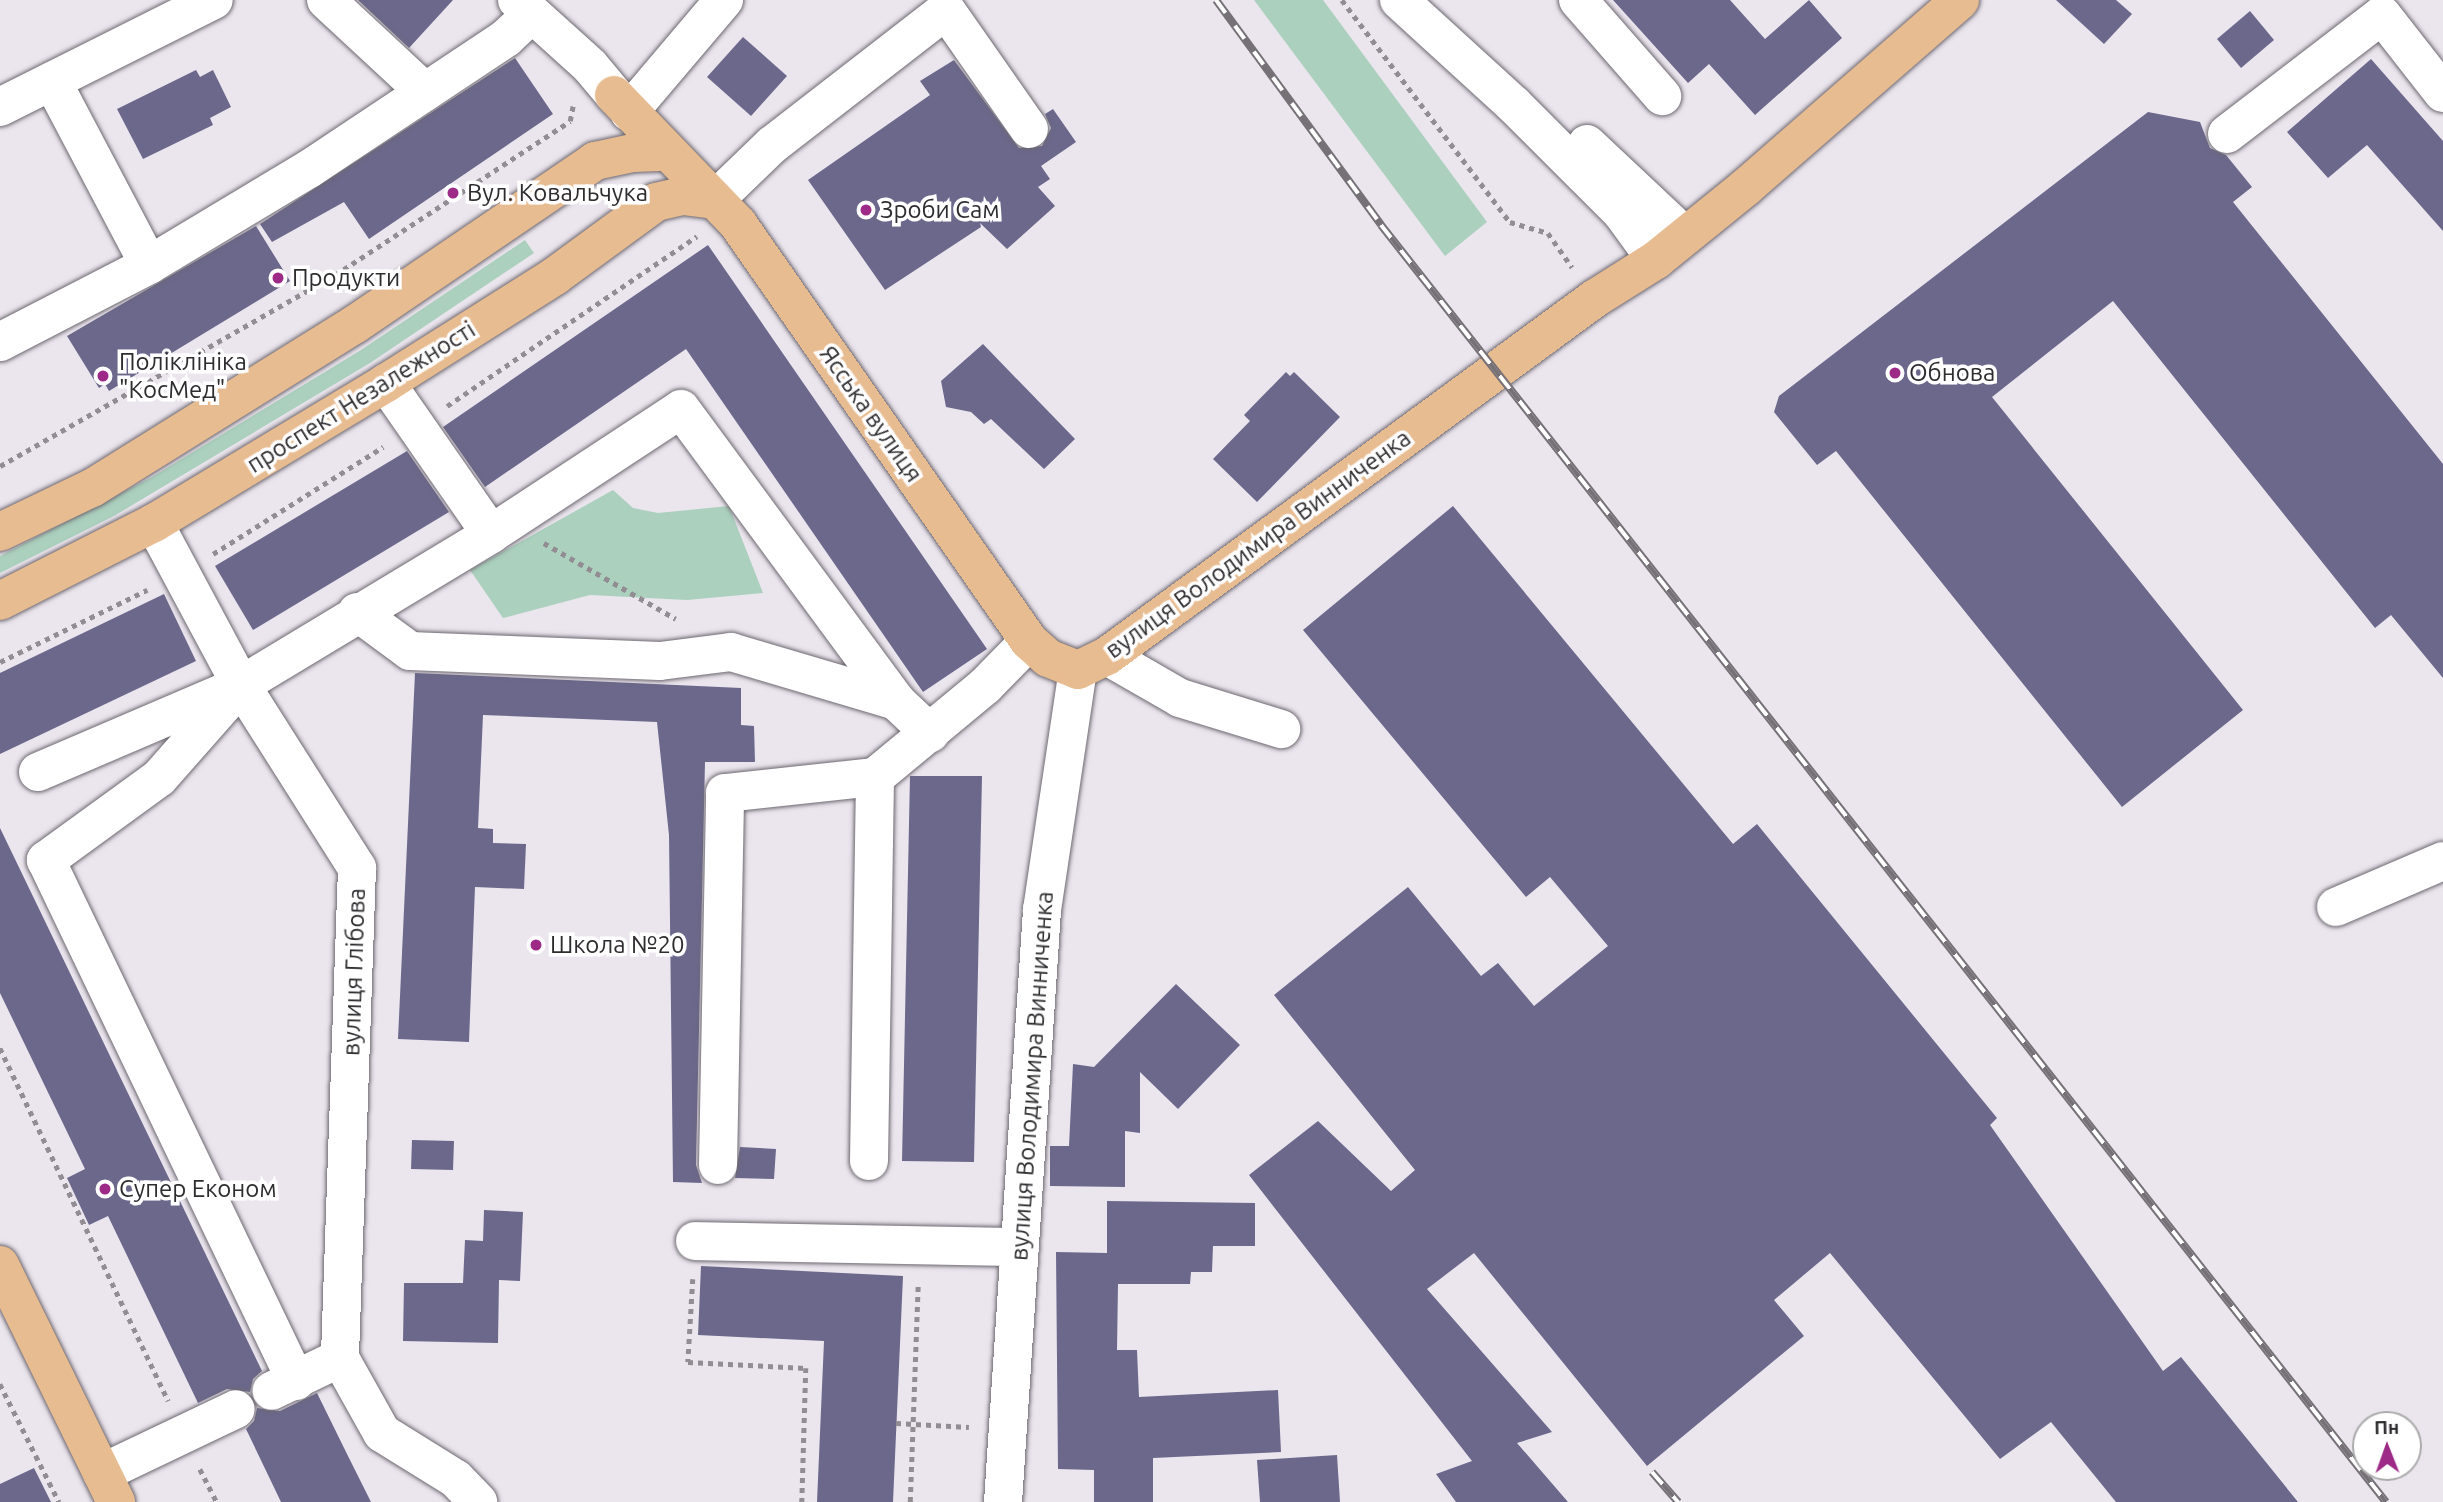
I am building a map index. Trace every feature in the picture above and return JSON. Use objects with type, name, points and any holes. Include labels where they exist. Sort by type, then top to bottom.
[{"type":"main road","name":"вулиця Володимира Винниченка","points":[[1093,663],[1594,299],[1670,248],[1959,0]]},
{"type":"main road","name":"Ясська вулиця","points":[[622,103],[666,152],[727,212],[1029,641],[1048,658],[1093,663]]},
{"type":"main road","points":[[0,532],[92,488],[354,325],[595,161],[611,137],[622,103]]},
{"type":"main road","points":[[595,161],[633,153],[666,152]]},
{"type":"main road","name":"проспект Незалежності","points":[[0,601],[154,523],[386,383],[555,276],[656,202],[683,196],[727,212]]},
{"type":"main road","points":[[0,1265],[109,1488]]},
{"type":"street","points":[[0,107],[214,0]]},
{"type":"street","points":[[326,0],[425,92]]},
{"type":"street","points":[[0,342],[149,265],[309,169],[506,38],[524,7],[590,66],[622,103],[724,0]]},
{"type":"street","points":[[1399,0],[1513,104],[1622,214],[1670,248]]},
{"type":"street","points":[[1427,0],[1670,248]]},
{"type":"street","points":[[1578,0],[1662,96]]},
{"type":"street","points":[[727,212],[772,145],[946,10],[1029,129]]},
{"type":"street","points":[[2227,134],[2382,15],[2443,93]]},
{"type":"street","points":[[52,81],[149,265]]},
{"type":"street","points":[[386,383],[491,534]]},
{"type":"street","points":[[38,772],[242,685],[357,612],[491,534],[681,409],[896,701],[930,733]]},
{"type":"street","name":"вулиця Глібова","points":[[154,523],[242,685],[357,868],[340,1358]]},
{"type":"street","points":[[357,612],[410,651],[660,661],[731,652],[896,701]]},
{"type":"street","points":[[718,1165],[725,793],[875,777],[930,733],[1029,641]]},
{"type":"street","points":[[1093,663],[1180,698],[1281,729]]},
{"type":"street","name":"вулиця Володимира Винниченка","points":[[1003,1502],[1042,910],[1093,663]]},
{"type":"street","points":[[242,685],[159,778],[46,860],[284,1386],[340,1358],[382,1433],[456,1479],[478,1502]]},
{"type":"street","points":[[869,1161],[875,777]]},
{"type":"street","points":[[2336,907],[2443,861]]},
{"type":"street","points":[[695,1241],[1020,1247]]},
{"type":"street","points":[[109,1488],[184,1434],[236,1409]]},
{"type":"path","points":[[1342,0],[1510,222],[1548,233],[1594,299]]},
{"type":"path","points":[[0,466],[335,275],[570,121],[574,101]]},
{"type":"path","points":[[0,662],[181,573],[417,427],[706,229],[715,239],[727,212]]},
{"type":"path","points":[[491,534],[532,536],[731,652]]},
{"type":"path","points":[[0,1048],[216,1502]]},
{"type":"path","points":[[695,1241],[688,1362],[806,1368],[802,1502]]},
{"type":"path","points":[[909,1502],[919,1244]]},
{"type":"path","points":[[0,1384],[59,1502]]},
{"type":"path","points":[[896,1423],[1008,1429]]},
{"type":"green space","points":[[1254,0],[1323,0],[1487,222],[1445,256]]},
{"type":"green space","points":[[525,240],[534,253],[370,363],[114,516],[0,573],[0,556],[152,477],[361,350]]},
{"type":"green space","points":[[613,490],[633,508],[658,513],[729,506],[763,593],[687,600],[590,595],[503,618],[470,570]]},
{"type":"building","points":[[358,0],[453,0],[409,48]]},
{"type":"building","points":[[1613,0],[1730,0],[1765,39],[1809,0],[1842,38],[1755,115],[1709,64],[1688,83]]},
{"type":"building","points":[[2056,0],[2116,0],[2132,14],[2104,44]]},
{"type":"building","points":[[2250,11],[2274,40],[2241,68],[2217,39]]},
{"type":"building","points":[[743,37],[787,76],[751,116],[707,77]]},
{"type":"building","points":[[515,58],[553,114],[369,239],[344,202],[272,242],[260,224]]},
{"type":"building","points":[[2371,59],[2443,141],[2443,231],[2367,145],[2328,178],[2287,132]]},
{"type":"building","points":[[954,60],[1019,148],[1042,146],[1051,128],[1045,114],[1053,109],[1076,142],[1041,166],[1050,179],[1038,187],[1055,206],[1007,249],[980,223],[981,227],[885,290],[808,180],[930,95],[920,81]]},
{"type":"building","points":[[196,70],[200,77],[213,70],[231,107],[210,118],[213,125],[143,159],[117,109]]},
{"type":"building","points":[[2148,112],[2200,122],[2210,148],[2226,155],[2252,187],[2233,202],[2443,464],[2443,678],[2391,615],[2375,628],[2113,301],[1992,397],[2243,710],[2122,807],[1836,451],[1817,465],[1774,412],[1779,396]]},
{"type":"building","points":[[256,226],[290,281],[109,391],[105,384],[99,388],[67,336]]},
{"type":"building","points":[[708,245],[987,649],[923,692],[686,349],[485,487],[443,427]]},
{"type":"building","points":[[983,344],[1075,439],[1044,469],[991,419],[984,424],[971,412],[946,407],[941,381]]},
{"type":"building","points":[[1286,372],[1290,376],[1294,372],[1340,417],[1257,502],[1213,459],[1250,421],[1244,415]]},
{"type":"building","points":[[407,451],[449,512],[253,630],[215,566]]},
{"type":"building","points":[[1453,506],[1733,844],[1757,824],[1997,1118],[1990,1125],[2163,1371],[2181,1357],[2298,1502],[2116,1502],[2051,1422],[2000,1459],[1830,1253],[1774,1300],[1804,1336],[1647,1466],[1474,1253],[1427,1289],[1552,1432],[1517,1443],[1568,1502],[1456,1502],[1436,1474],[1472,1461],[1249,1175],[1318,1121],[1391,1191],[1415,1170],[1274,995],[1408,887],[1481,976],[1498,963],[1534,1006],[1608,946],[1550,877],[1526,897],[1303,630]]},
{"type":"building","points":[[164,594],[196,661],[0,754],[0,673]]},
{"type":"building","points":[[415,673],[741,688],[741,725],[754,726],[755,762],[705,762],[696,1165],[702,1183],[673,1182],[669,835],[657,722],[483,715],[478,828],[493,829],[493,843],[526,844],[524,889],[475,887],[469,1042],[398,1039]]},
{"type":"building","points":[[910,776],[982,776],[974,1162],[902,1161]]},
{"type":"building","points":[[0,828],[262,1371],[253,1379],[250,1392],[227,1389],[198,1403],[108,1216],[89,1225],[67,1178],[85,1169],[0,993]]},
{"type":"building","points":[[1176,984],[1240,1045],[1178,1109],[1140,1072],[1140,1133],[1125,1131],[1125,1187],[1050,1186],[1050,1146],[1069,1146],[1073,1064],[1094,1067]]},
{"type":"building","points":[[412,1140],[454,1141],[453,1170],[411,1169]]},
{"type":"building","points":[[740,1147],[776,1149],[774,1179],[735,1178]]},
{"type":"building","points":[[1107,1201],[1255,1203],[1255,1246],[1213,1246],[1212,1272],[1191,1272],[1190,1284],[1118,1284],[1117,1350],[1137,1350],[1139,1397],[1278,1390],[1281,1452],[1153,1458],[1153,1502],[1094,1502],[1094,1470],[1058,1469],[1056,1252],[1107,1253]]},
{"type":"building","points":[[484,1210],[523,1212],[520,1281],[499,1280],[498,1343],[403,1341],[404,1283],[463,1283],[465,1240],[483,1241]]},
{"type":"building","points":[[701,1266],[903,1276],[893,1502],[817,1502],[824,1341],[698,1335]]},
{"type":"building","points":[[317,1393],[371,1502],[281,1502],[246,1429],[254,1421],[257,1408],[280,1411]]},
{"type":"building","points":[[1337,1455],[1340,1502],[1260,1502],[1257,1460]]},
{"type":"building","points":[[34,1468],[51,1502],[0,1502],[0,1484]]},
{"type":"railway","points":[[1216,0],[1381,225],[2386,1502]]},
{"type":"railway","points":[[1652,1472],[1678,1502]]},
{"type":"place","name":"Вул. Ковальчука","points":[[453,193]]},
{"type":"place","name":"Зроби Сам","points":[[866,210]]},
{"type":"place","name":"Продукти","points":[[278,278]]},
{"type":"place","name":"Обнова","points":[[1895,373]]},
{"type":"place","name":"Поліклініка \"КосМед\"","points":[[103,376]]},
{"type":"place","name":"Школа №20","points":[[536,945]]},
{"type":"place","name":"Супер Економ","points":[[105,1189]]}]
